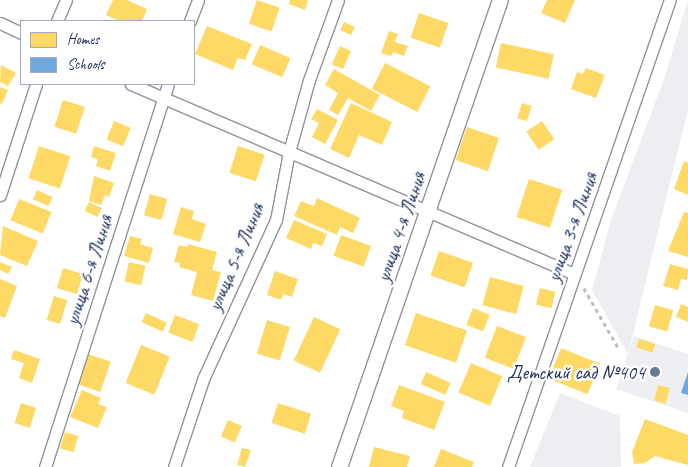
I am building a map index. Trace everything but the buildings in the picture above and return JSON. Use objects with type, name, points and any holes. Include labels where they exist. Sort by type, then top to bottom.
[{"type":"street","points":[[58,20],[66,0]]},
{"type":"street","points":[[190,20],[198,0]]},
{"type":"street","name":"улица 5-я Линия","points":[[174,467],[204,377],[276,220],[289,152],[309,80],[338,0]]},
{"type":"street","name":"улица 4-я Линия","points":[[339,467],[500,0]]},
{"type":"street","name":"улица 3-я Линия","points":[[508,467],[574,274],[591,233],[670,0]]},
{"type":"street","points":[[0,23],[20,33]]},
{"type":"street","points":[[0,195],[36,85]]},
{"type":"street","points":[[133,85],[574,274]]},
{"type":"street","name":"улица 6-я Линия","points":[[45,467],[168,85]]},
{"type":"path","points":[[574,274],[620,349]]},
{"type":"shaded area","points":[[688,0],[688,109],[628,354],[592,290],[611,220],[664,79]]},
{"type":"shaded area","name":"Детский сад №404","points":[[634,336],[688,354],[688,413],[616,389]]},
{"type":"shaded area","points":[[560,393],[620,416],[621,467],[530,467]]},
{"type":"place","name":"Детский сад №404","points":[[655,372]]}]
